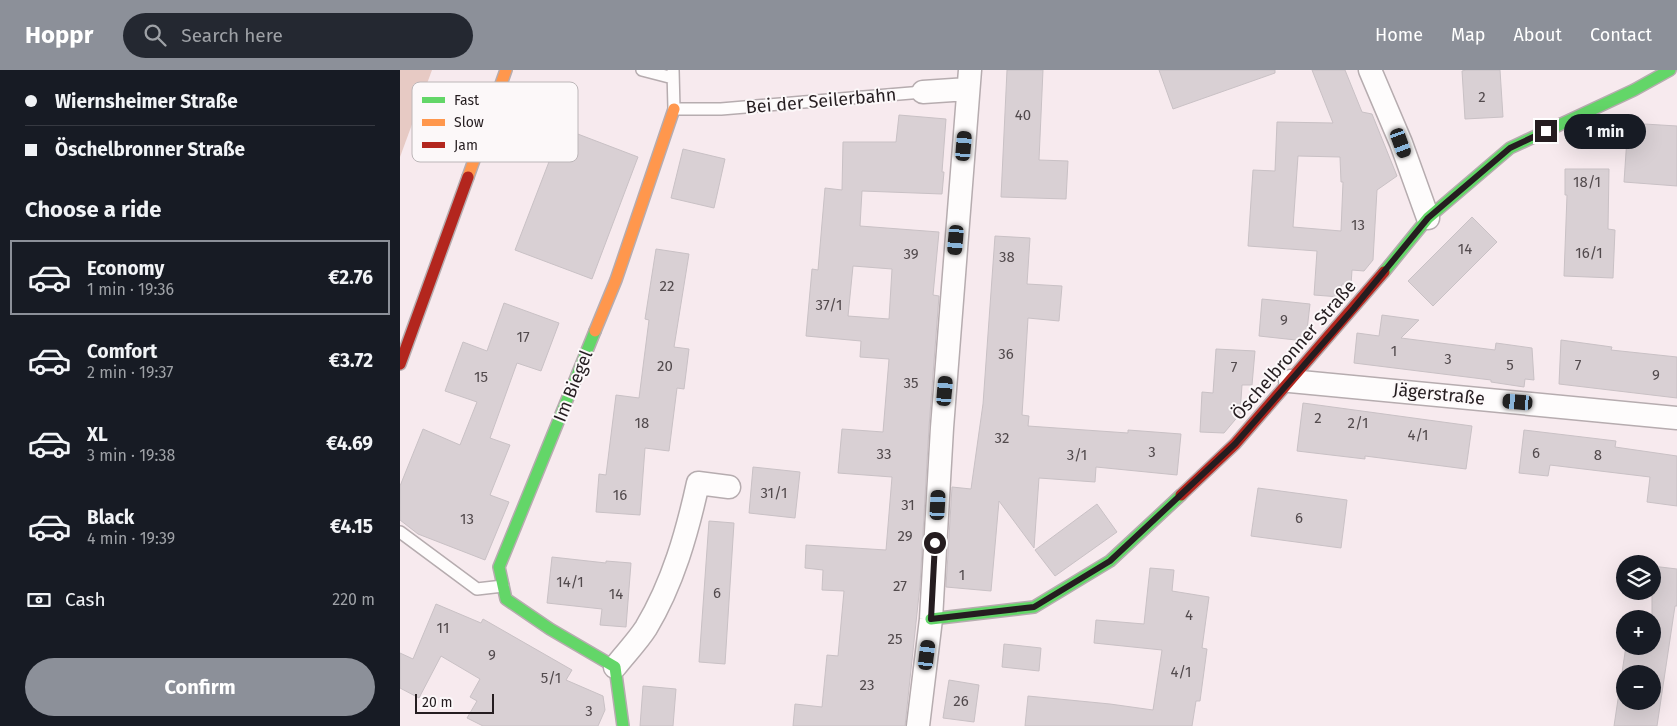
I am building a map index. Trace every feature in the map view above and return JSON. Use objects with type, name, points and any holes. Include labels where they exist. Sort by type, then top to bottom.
[{"type":"street","points":[[502,82],[506,70]]},
{"type":"street","points":[[1370,70],[1401,143],[1428,218]]},
{"type":"street","name":"Öschelbronner Straße","points":[[931,619],[1034,607],[1110,561],[1235,444],[1354,308],[1428,218],[1510,148],[1634,90],[1670,70]]},
{"type":"street","points":[[918,726],[931,619],[942,428],[969,80]]},
{"type":"street","name":"Bei der Seilerbahn","points":[[923,92],[969,80]]},
{"type":"street","name":"Im Biegel","points":[[615,668],[550,629],[506,599],[499,567],[616,280],[674,109]]},
{"type":"street","points":[[400,364],[473,162]]},
{"type":"street","name":"Jägerstraße","points":[[1290,381],[1677,418]]},
{"type":"street","points":[[623,726],[615,668],[646,628],[673,574],[689,527],[698,483],[729,487]]},
{"type":"lane","name":"Im Biegel","points":[[642,70],[673,74],[674,109]]},
{"type":"lane","name":"Bei der Seilerbahn","points":[[674,109],[721,109],[923,92]]},
{"type":"lane","points":[[400,532],[477,589],[503,586]]},
{"type":"shaded area","points":[[400,70],[432,70],[428,82],[412,82],[412,124],[400,157]]},
{"type":"building","points":[[1007,70],[1043,70],[1039,160],[1068,161],[1066,199],[1001,197]]},
{"type":"building","points":[[1159,70],[1275,70],[1275,73],[1173,109]]},
{"type":"building","points":[[1312,70],[1345,70],[1362,112],[1372,114],[1397,176],[1377,190],[1373,260],[1364,271],[1352,270],[1351,285],[1342,284],[1340,297],[1314,295],[1317,251],[1248,246],[1253,170],[1275,171],[1277,122],[1333,123]],"holes":[[[1298,156],[1340,157],[1341,182],[1343,182],[1341,231],[1293,227]]]},
{"type":"building","points":[[1500,70],[1503,117],[1465,119],[1462,71]]},
{"type":"building","points":[[899,115],[946,119],[942,194],[862,191],[860,226],[939,232],[933,295],[939,296],[920,585],[905,726],[793,726],[795,704],[822,707],[827,655],[838,656],[844,591],[822,590],[823,570],[805,568],[806,545],[886,550],[892,477],[838,473],[842,429],[883,432],[889,359],[860,357],[861,341],[806,336],[812,269],[818,270],[825,188],[842,190],[843,142],[896,142]],"holes":[[[853,266],[892,269],[889,319],[848,316]]]},
{"type":"building","points":[[1628,123],[1677,126],[1677,186],[1624,182]]},
{"type":"building","points":[[578,134],[638,157],[592,279],[515,250],[549,162],[578,162]]},
{"type":"building","points":[[683,149],[725,159],[714,208],[671,198]]},
{"type":"building","points":[[1565,169],[1609,169],[1608,229],[1615,230],[1613,278],[1564,276],[1567,195],[1565,195]]},
{"type":"building","points":[[1472,217],[1497,242],[1433,306],[1408,281]]},
{"type":"building","points":[[995,236],[1030,238],[1027,284],[1062,286],[1059,321],[1028,318],[1022,415],[1029,416],[1028,426],[1128,433],[1128,430],[1181,434],[1177,475],[1096,467],[1095,482],[1039,478],[1034,548],[999,501],[991,591],[946,587],[952,487],[971,489],[983,404]]},
{"type":"building","points":[[656,249],[689,254],[674,347],[689,349],[684,389],[677,388],[669,451],[645,448],[640,515],[596,512],[599,474],[606,475],[616,395],[639,398],[649,320],[645,319]]},
{"type":"building","points":[[1262,299],[1310,304],[1305,341],[1259,336]]},
{"type":"building","points":[[504,303],[559,323],[541,371],[517,363],[490,438],[510,445],[490,495],[509,502],[485,560],[418,534],[400,520],[400,486],[423,429],[460,445],[477,402],[445,391],[463,342],[487,351]]},
{"type":"building","points":[[1382,315],[1419,320],[1401,338],[1495,350],[1496,343],[1532,348],[1534,380],[1525,379],[1524,387],[1491,382],[1491,380],[1354,363],[1357,333],[1379,336]]},
{"type":"building","points":[[1561,340],[1612,347],[1611,350],[1677,357],[1677,398],[1559,384]]},
{"type":"building","points":[[1216,349],[1255,351],[1252,385],[1242,385],[1240,414],[1224,433],[1200,432],[1202,392],[1213,393]]},
{"type":"building","points":[[1303,403],[1472,426],[1466,469],[1365,456],[1365,459],[1297,451]]},
{"type":"building","points":[[1524,430],[1616,441],[1615,447],[1677,456],[1677,506],[1647,502],[1650,477],[1550,465],[1548,476],[1519,473]]},
{"type":"building","points":[[753,467],[800,472],[795,518],[749,513]]},
{"type":"building","points":[[1258,488],[1347,500],[1341,548],[1251,536]]},
{"type":"building","points":[[1097,504],[1117,532],[1055,576],[1035,550]]},
{"type":"building","points":[[709,521],[734,523],[725,664],[699,662]]},
{"type":"building","points":[[552,557],[606,563],[606,561],[631,563],[626,627],[600,625],[602,609],[547,603]]},
{"type":"building","points":[[1661,567],[1677,569],[1677,606],[1675,606],[1661,699],[1661,665],[1623,665],[1625,655],[1661,655],[1661,610],[1652,610],[1652,600],[1661,600]]},
{"type":"building","points":[[1150,568],[1174,570],[1172,591],[1209,597],[1202,648],[1207,649],[1200,701],[1196,701],[1192,726],[1025,726],[1028,696],[1153,710],[1162,650],[1094,643],[1096,620],[1144,624]]},
{"type":"building","points":[[436,604],[481,623],[483,619],[572,670],[566,680],[603,696],[605,710],[598,726],[483,726],[467,718],[477,701],[470,697],[480,679],[441,656],[419,698],[400,688],[400,653],[413,659]]},
{"type":"building","points":[[1004,644],[1041,648],[1039,671],[1002,667]]},
{"type":"building","points":[[949,680],[979,685],[974,722],[943,718]]},
{"type":"building","points":[[643,686],[676,689],[673,726],[640,726]]},
{"type":"building","points":[[1616,710],[1659,710],[1657,726],[1614,726]]},
{"type":"traffic: fast","points":[[1384,272],[1428,218],[1510,148],[1634,90],[1670,70]]},
{"type":"traffic: fast","points":[[595,331],[499,567],[506,599],[550,629],[615,667],[623,726]]},
{"type":"traffic: fast","points":[[931,619],[1034,607],[1110,561],[1181,495]]},
{"type":"traffic: slow","points":[[502,82],[506,70]]},
{"type":"traffic: slow","points":[[595,331],[616,280],[674,109]]},
{"type":"traffic: slow","points":[[468,177],[473,162]]},
{"type":"traffic: jam","points":[[400,364],[468,177]]},
{"type":"traffic: jam","points":[[1181,495],[1235,444],[1384,272]]},
{"type":"route","points":[[935,543],[931,619],[1034,607],[1110,561],[1235,444],[1354,308],[1428,218],[1510,148],[1546,131]]}]
